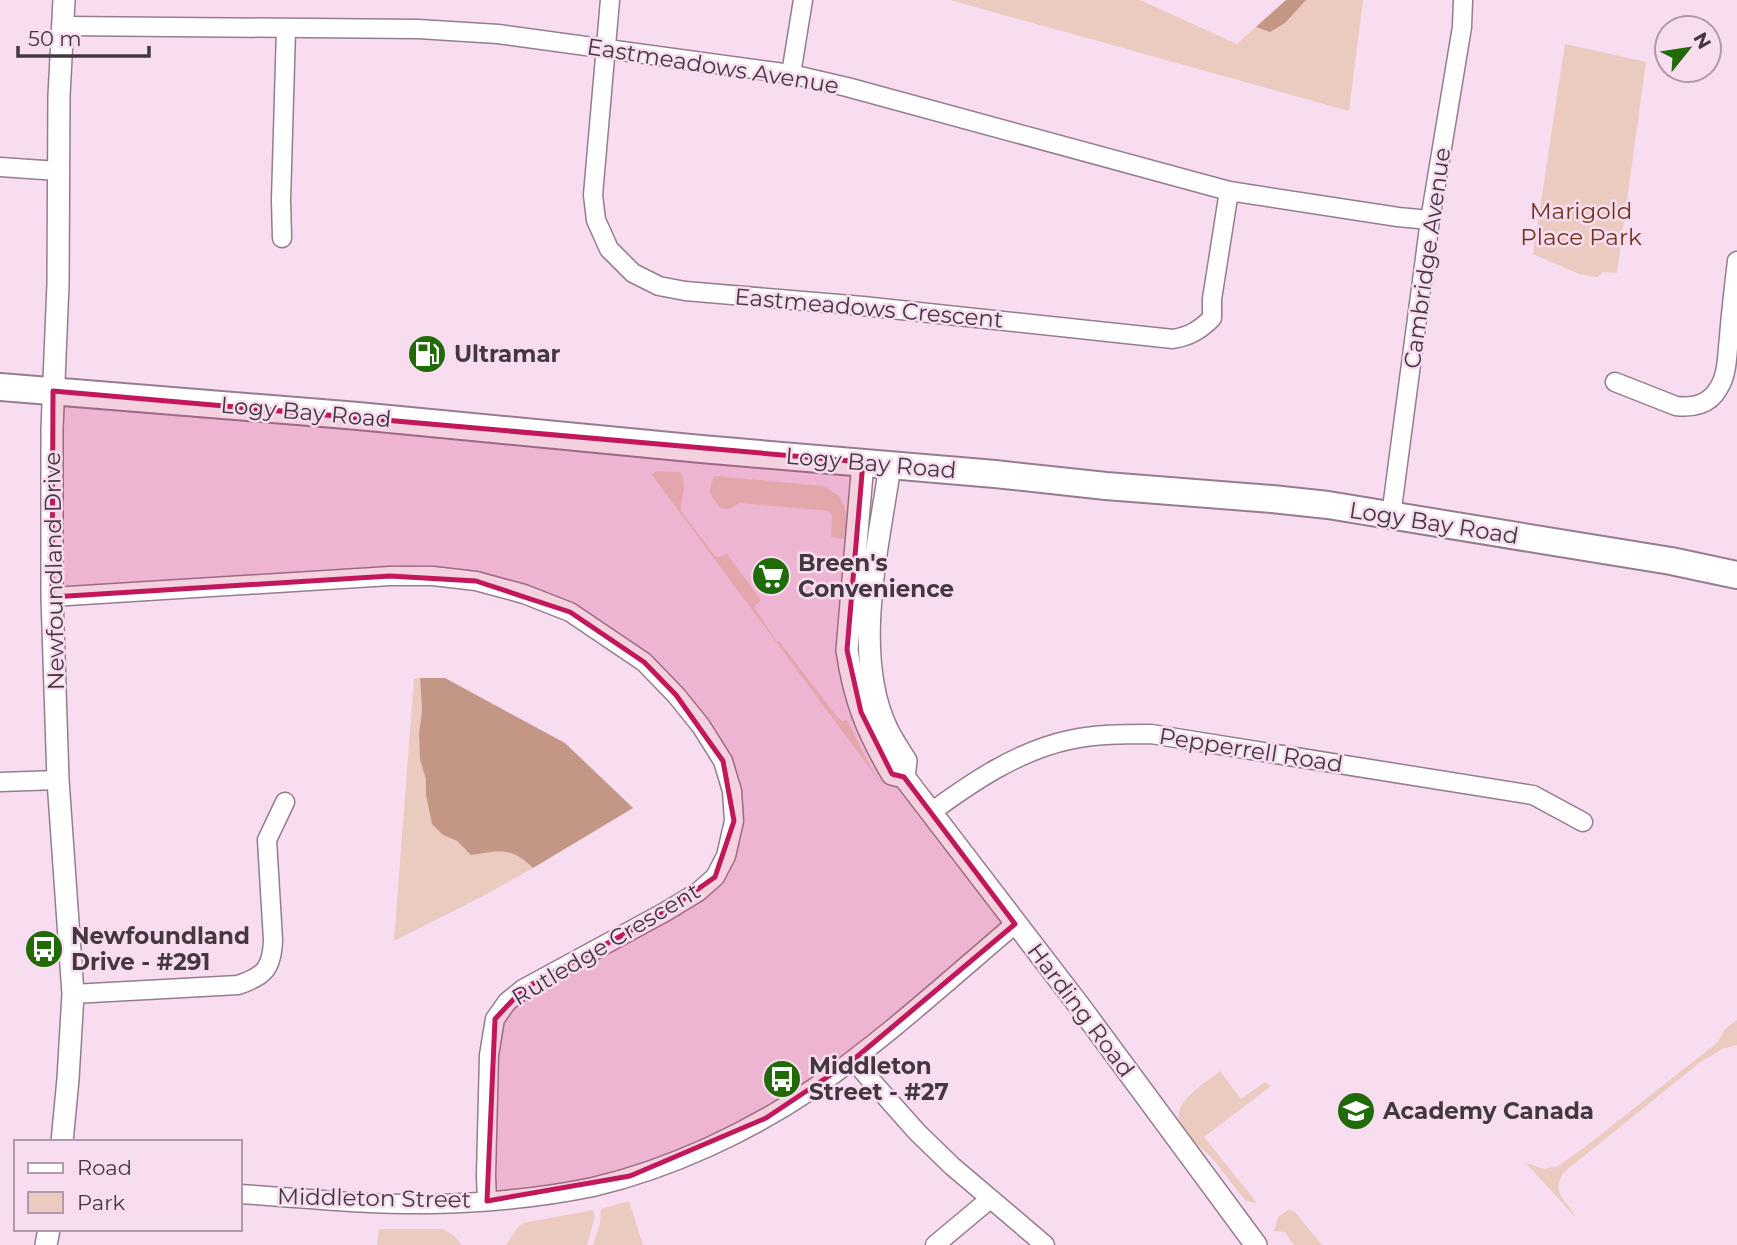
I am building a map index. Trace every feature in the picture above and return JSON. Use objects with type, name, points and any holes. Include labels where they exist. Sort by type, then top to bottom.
[{"type":"main road","name":"Logy Bay Road","points":[[0,387],[358,416],[1328,505],[1647,557],[1737,575]]},
{"type":"street","name":"Newfoundland Drive","points":[[62,1140],[73,994],[58,780],[52,597],[53,391],[64,0]]},
{"type":"street","name":"Eastmeadows Crescent","points":[[610,0],[593,195],[596,220],[609,249],[633,273],[660,286],[685,291],[863,306],[1173,339],[1186,337],[1200,330],[1212,318],[1212,299],[1229,191]]},
{"type":"street","points":[[791,74],[803,0]]},
{"type":"street","name":"Cambridge Avenue","points":[[1391,516],[1430,220],[1462,27],[1463,0]]},
{"type":"street","name":"Eastmeadows Avenue","points":[[64,26],[418,29],[486,33],[791,74],[1229,191],[1430,220]]},
{"type":"street","points":[[282,238],[286,29]]},
{"type":"street","points":[[0,167],[58,171]]},
{"type":"street","points":[[1615,382],[1676,406],[1694,406],[1712,397],[1719,389],[1725,371],[1737,261]]},
{"type":"street","name":"Harding Road","points":[[863,462],[847,650],[851,680],[861,712],[876,744],[892,774],[904,777],[1256,1245]]},
{"type":"street","name":"Harding Road","points":[[890,465],[873,575],[869,621],[870,661],[877,698],[887,728],[906,761],[904,777]]},
{"type":"street","name":"Rutledge Crescent","points":[[52,597],[390,576],[433,576],[477,581],[524,594],[570,612],[644,662],[701,726],[723,761],[732,791],[734,821],[726,856],[715,877],[698,892],[523,989],[507,1002],[495,1019],[489,1055],[487,1200]]},
{"type":"street","name":"Pepperrell Road","points":[[930,813],[991,772],[1035,750],[1068,740],[1104,735],[1150,734],[1533,795],[1583,821]]},
{"type":"street","points":[[0,782],[58,780]]},
{"type":"street","points":[[73,994],[238,985],[261,975],[269,966],[273,940],[267,841],[285,802]]},
{"type":"street","name":"Middleton Street","points":[[242,1194],[431,1204],[522,1199],[594,1186],[630,1176],[702,1149],[766,1118],[853,1060],[1015,924]]},
{"type":"street","points":[[853,1060],[917,1132],[953,1167],[1045,1245]]},
{"type":"street","points":[[935,1245],[990,1199]]},
{"type":"highlighted area","points":[[53,391],[863,462],[847,650],[861,712],[892,774],[904,777],[1015,924],[853,1060],[766,1118],[630,1176],[487,1201],[495,1019],[523,989],[665,912],[715,877],[734,821],[723,761],[676,695],[644,662],[570,612],[476,581],[390,576],[52,597]]},
{"type":"green space","points":[[950,0],[1140,0],[1237,44],[1286,0],[1363,0],[1349,111]]},
{"type":"green space","name":"Marigold Place Park","points":[[1565,44],[1646,62],[1617,273],[1603,272],[1597,277],[1579,274],[1533,254]]},
{"type":"green space","points":[[656,471],[680,472],[684,487],[681,511],[716,557],[727,554],[761,600],[754,607],[777,642],[779,641],[838,718],[847,720],[870,766],[886,790],[652,475]]},
{"type":"green space","points":[[714,476],[823,486],[839,496],[845,508],[847,520],[844,539],[831,537],[832,515],[829,511],[740,503],[730,509],[720,508],[709,492]]},
{"type":"green space","points":[[420,678],[420,760],[426,779],[426,795],[443,835],[457,841],[471,855],[511,853],[533,868],[394,941],[414,679]]},
{"type":"green space","points":[[1737,1020],[1737,1045],[1722,1049],[1699,1063],[1563,1173],[1559,1192],[1576,1218],[1526,1163],[1544,1169],[1558,1166],[1718,1042],[1725,1029]]},
{"type":"green space","points":[[1220,1071],[1241,1099],[1265,1082],[1271,1086],[1204,1137],[1257,1203],[1246,1201],[1211,1157],[1188,1136],[1180,1123],[1182,1104]]},
{"type":"green space","points":[[629,1201],[643,1245],[593,1245],[601,1209]]},
{"type":"green space","points":[[593,1210],[595,1216],[587,1245],[506,1245],[523,1223]]},
{"type":"green space","points":[[1288,1210],[1294,1211],[1322,1245],[1294,1245],[1285,1232],[1274,1231],[1278,1217]]},
{"type":"green space","points":[[379,1229],[442,1229],[461,1245],[377,1245]]},
{"type":"shaded area","points":[[1286,0],[1306,0],[1285,23],[1270,32],[1256,27]]},
{"type":"shaded area","points":[[420,678],[445,678],[565,743],[633,808],[533,868],[511,853],[471,855],[457,841],[443,835],[432,824],[426,795],[426,779],[420,760]]},
{"type":"place","name":"Ultramar","points":[[427,354]]},
{"type":"place","name":"Breen's Convenience","points":[[771,576]]},
{"type":"place","name":"Newfoundland Drive - #291","points":[[44,949]]},
{"type":"place","name":"Middleton Street - #27","points":[[782,1079]]},
{"type":"place","name":"Academy Canada","points":[[1356,1111]]}]
